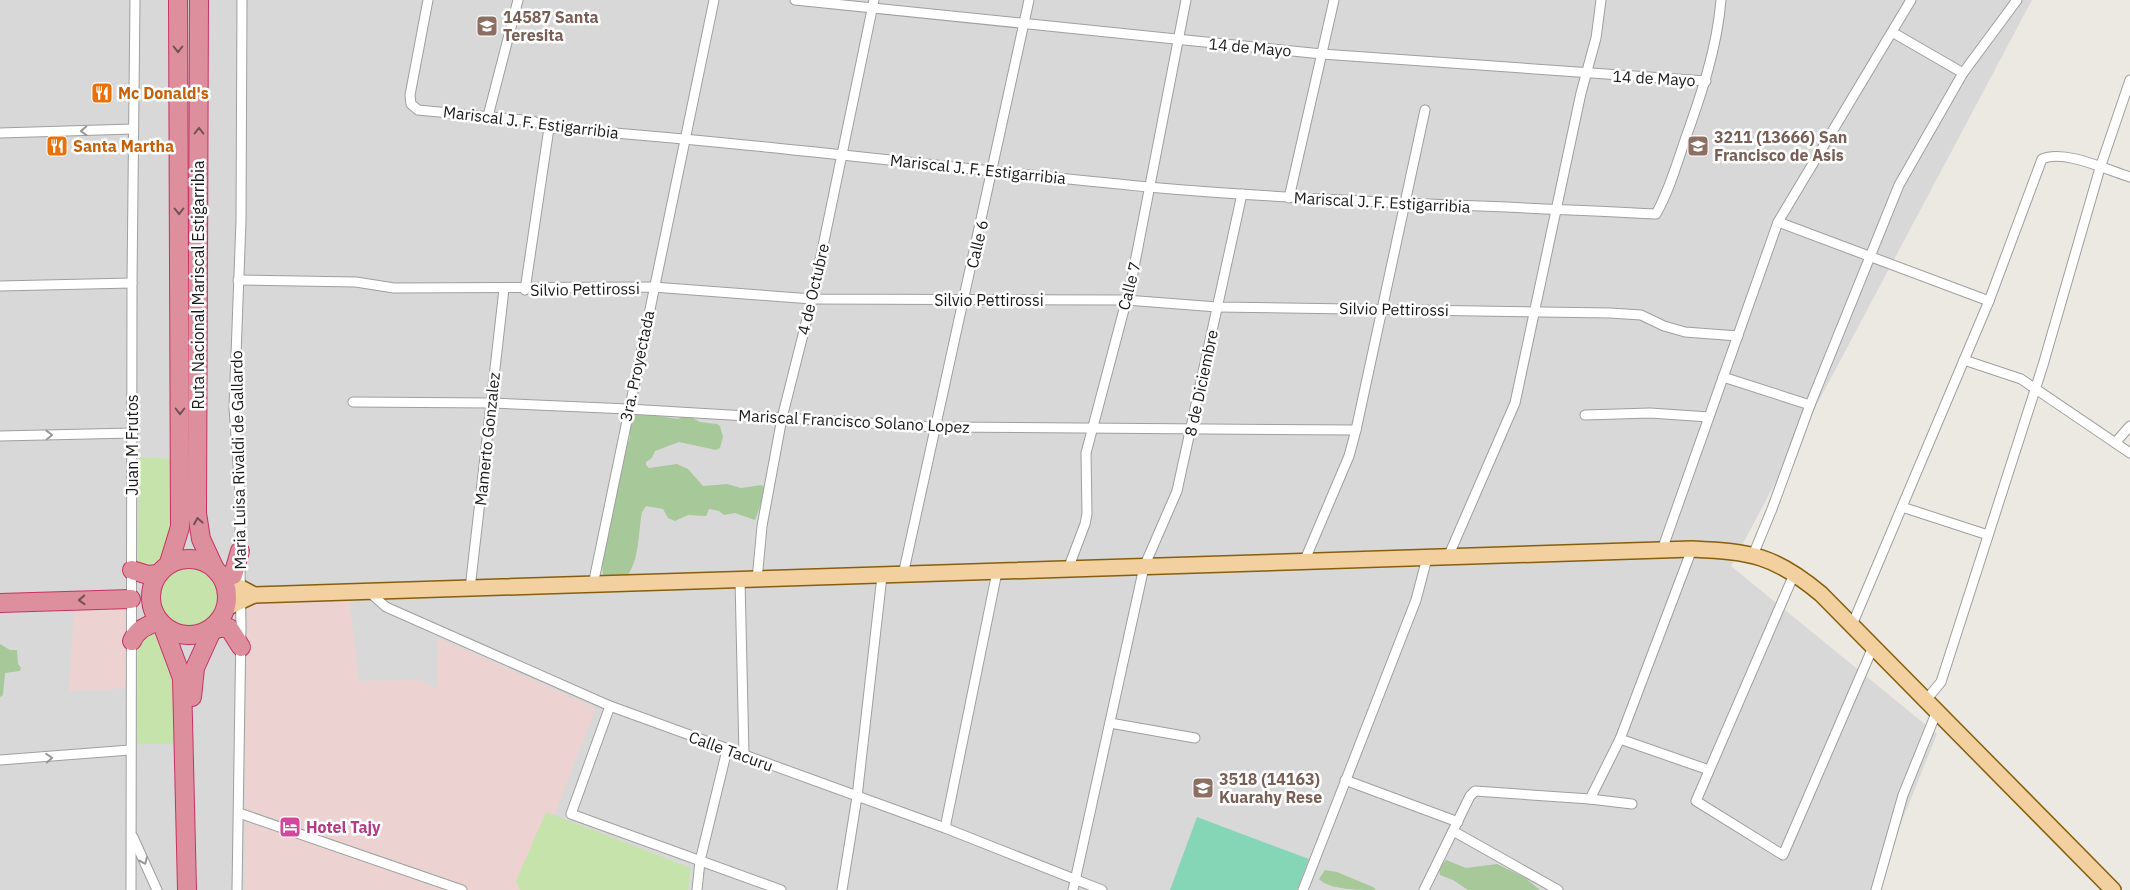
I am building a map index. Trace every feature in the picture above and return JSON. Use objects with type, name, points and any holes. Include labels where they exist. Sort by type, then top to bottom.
[{"type":"highway","name":"Ruta Nacional Mariscal Estigarribia","points":[[161,571],[180,527],[178,0]]},
{"type":"highway","name":"Ruta Nacional Mariscal Estigarribia","points":[[198,0],[197,513],[201,539],[232,588]]},
{"type":"highway","points":[[232,588],[224,577],[233,575],[240,552]]},
{"type":"highway","points":[[132,570],[148,575],[192,558],[232,588]]},
{"type":"highway","points":[[130,599],[161,571]]},
{"type":"highway","points":[[161,571],[152,585],[151,602],[182,678],[187,890]]},
{"type":"highway","points":[[193,890],[192,685],[195,668],[232,588]]},
{"type":"highway","points":[[0,603],[130,599],[174,632],[188,635],[212,629],[229,628],[241,647]]},
{"type":"highway","points":[[132,641],[143,627],[160,621]]},
{"type":"main road","points":[[232,588],[369,592],[1692,549],[1753,555],[1770,559],[1795,572],[1852,626],[2113,890]]},
{"type":"street","name":"Juan M Frutos","points":[[131,890],[130,750],[132,641],[130,599],[132,570],[132,283],[135,0]]},
{"type":"street","name":"Maria Luisa Rivaldi de Gallardo","points":[[240,552],[240,493],[234,408],[241,221],[242,0]]},
{"type":"street","name":"Mariscal J. F. Estigarribia","points":[[428,0],[410,95],[411,104],[418,110],[533,121],[548,128],[684,137],[1150,187],[1289,198],[1656,214],[1668,192],[1706,81]]},
{"type":"street","points":[[488,116],[518,0]]},
{"type":"street","name":"3ra. Proyectada","points":[[593,585],[684,137],[714,0]]},
{"type":"street","name":"14 de Mayo","points":[[795,0],[873,4],[1024,24],[1322,54],[1706,81]]},
{"type":"street","name":"Calle 6","points":[[903,575],[1029,0]]},
{"type":"street","name":"Calle 7","points":[[1068,569],[1087,514],[1086,453],[1126,300],[1186,0]]},
{"type":"street","points":[[1289,198],[1334,0]]},
{"type":"street","points":[[1448,557],[1514,403],[1581,92],[1596,38],[1601,0]]},
{"type":"street","points":[[1706,81],[1720,18],[1721,0]]},
{"type":"street","points":[[1662,550],[1778,222],[1911,0]]},
{"type":"street","points":[[1753,555],[1810,405],[1899,185],[1963,73],[2017,0]]},
{"type":"street","name":"4 de Octubre","points":[[756,580],[762,526],[782,418],[812,299],[873,4]]},
{"type":"street","points":[[1892,32],[1963,73]]},
{"type":"street","points":[[1926,700],[1941,682],[2035,390],[2100,168],[2130,80]]},
{"type":"street","points":[[1304,562],[1349,456],[1356,430],[1425,110]]},
{"type":"street","points":[[525,290],[548,128]]},
{"type":"street","points":[[0,133],[133,129]]},
{"type":"street","points":[[1852,626],[1989,302],[2042,159],[2051,155],[2066,156],[2130,177]]},
{"type":"street","name":"8 de Diciembre","points":[[1073,890],[1144,567],[1178,491],[1242,194]]},
{"type":"street","points":[[1778,222],[1989,302]]},
{"type":"street","name":"Silvio Pettirossi","points":[[238,280],[356,282],[394,288],[525,290],[653,288],[812,299],[1126,300],[1217,307],[1534,311],[1641,315],[1664,326],[1685,332],[1738,336]]},
{"type":"street","points":[[0,286],[132,283]]},
{"type":"street","name":"Mamerto Gonzalez","points":[[470,589],[504,289]]},
{"type":"street","points":[[1964,360],[2020,380],[2130,453]]},
{"type":"street","points":[[1723,377],[1810,405]]},
{"type":"street","name":"Mariscal Francisco Solano Lopez","points":[[353,402],[491,403],[936,427],[1356,430]]},
{"type":"street","points":[[1585,415],[1650,414],[1709,417]]},
{"type":"street","points":[[2115,443],[2130,426]]},
{"type":"street","points":[[0,436],[133,433]]},
{"type":"street","points":[[1902,508],[1988,535]]},
{"type":"street","points":[[1590,799],[1620,739],[1692,549]]},
{"type":"street","points":[[1303,890],[1416,600],[1427,558]]},
{"type":"street","points":[[945,828],[997,572]]},
{"type":"street","points":[[1795,572],[1696,801],[1783,855],[1873,647]]},
{"type":"street","points":[[842,890],[857,797],[882,576]]},
{"type":"street","points":[[740,580],[744,756]]},
{"type":"street","points":[[232,588],[241,647],[237,890]]},
{"type":"street","name":"Calle Tacuru","points":[[369,592],[386,607],[610,706],[945,828],[1102,890]]},
{"type":"street","points":[[610,706],[571,814],[782,890]]},
{"type":"street","points":[[1876,890],[1903,795],[1937,711]]},
{"type":"street","points":[[1110,723],[1195,738]]},
{"type":"street","points":[[1620,739],[1709,770]]},
{"type":"street","points":[[0,760],[38,759],[130,750]]},
{"type":"street","points":[[697,890],[700,861],[727,750]]},
{"type":"street","points":[[1345,780],[1456,826],[1558,890]]},
{"type":"street","points":[[1424,890],[1470,796],[1475,791],[1590,799],[1632,804]]},
{"type":"street","points":[[239,813],[462,890]]},
{"type":"street","points":[[131,832],[157,890]]},
{"type":"shaded area","points":[[0,0],[2032,0],[1731,566],[1937,734],[1874,890],[0,890]]},
{"type":"shaded area","points":[[349,601],[359,681],[419,680],[437,688],[437,637],[596,708],[525,890],[245,890],[247,607],[252,602]]},
{"type":"shaded area","points":[[127,608],[127,688],[69,691],[74,609]]},
{"type":"green space","points":[[630,412],[678,419],[687,415],[700,422],[720,426],[723,437],[720,448],[716,450],[679,442],[655,451],[652,458],[646,462],[649,468],[677,464],[688,469],[703,486],[727,484],[741,488],[762,485],[766,490],[755,520],[735,513],[724,515],[719,511],[709,509],[706,516],[688,515],[675,521],[668,518],[663,509],[646,506],[642,512],[634,562],[627,576],[603,577],[602,563],[619,484],[620,466],[630,437]]},
{"type":"green space","points":[[139,457],[176,459],[174,519],[171,534],[159,561],[150,570],[138,567]]},
{"type":"green space","points":[[182,565],[194,565],[211,574],[218,585],[220,597],[218,609],[211,620],[194,629],[182,629],[170,624],[161,615],[156,603],[156,591],[161,579],[170,570]]},
{"type":"green space","points":[[157,631],[175,675],[176,744],[137,744],[138,642],[146,633]]},
{"type":"green space","points":[[0,644],[10,650],[17,650],[18,664],[21,668],[20,671],[5,673],[3,695],[0,697]]},
{"type":"green space","points":[[546,812],[691,868],[688,890],[520,890],[516,881]]},
{"type":"green space","points":[[1197,817],[1309,859],[1297,890],[1170,890]]},
{"type":"green space","points":[[1446,860],[1466,868],[1497,864],[1524,877],[1540,890],[1468,890],[1453,880],[1440,875],[1439,869]]},
{"type":"green space","points":[[1325,870],[1337,872],[1376,890],[1345,889],[1324,883],[1319,879]]},
{"type":"place","name":"14587 Santa Teresita","points":[[487,26]]},
{"type":"place","name":"Mc Donald's","points":[[102,93]]},
{"type":"place","name":"Santa Martha","points":[[57,146]]},
{"type":"place","name":"3211 (13666) San Francisco de Asis","points":[[1698,146]]},
{"type":"place","name":"3518 (14163) Kuarahy Rese","points":[[1203,788]]},
{"type":"place","name":"Hotel Tajy","points":[[290,827]]}]
